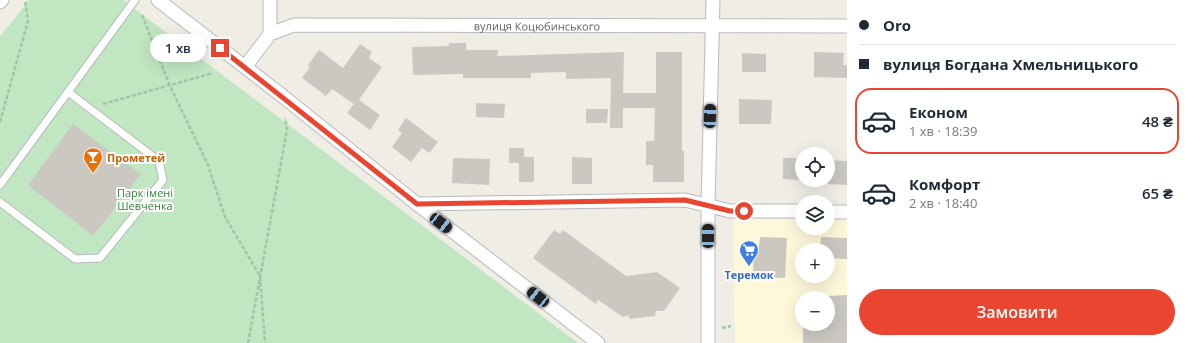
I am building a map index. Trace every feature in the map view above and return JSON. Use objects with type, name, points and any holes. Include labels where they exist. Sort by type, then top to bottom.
[{"type":"street","points":[[158,0],[280,94],[417,204],[598,343]]},
{"type":"street","points":[[245,67],[270,34],[270,0]]},
{"type":"street","points":[[708,343],[708,205],[713,0]]},
{"type":"street","name":"вулиця Коцюбинського","points":[[270,34],[294,25],[847,26]]},
{"type":"street","points":[[417,204],[685,200],[730,211],[795,211]]},
{"type":"street","points":[[835,212],[847,212]]},
{"type":"lane","points":[[0,185],[135,0]]},
{"type":"lane","points":[[0,202],[75,259],[100,258],[163,180],[159,161],[68,92]]},
{"type":"path","points":[[0,122],[28,21],[26,0]]},
{"type":"path","points":[[142,15],[170,86],[208,165],[225,217],[260,276],[265,343]]},
{"type":"path","points":[[91,108],[212,73]]},
{"type":"path","points":[[248,343],[287,130],[280,94]]},
{"type":"shaded area","points":[[733,219],[795,219],[795,235],[835,235],[835,219],[847,219],[847,343],[735,343]]},
{"type":"green space","name":"Парк імені Шевченка","points":[[29,0],[123,0],[578,343],[0,343],[0,37]]},
{"type":"building","points":[[449,43],[466,43],[466,50],[498,50],[497,56],[624,52],[623,93],[656,93],[656,52],[682,52],[682,151],[684,151],[684,182],[653,182],[653,165],[646,165],[646,141],[654,141],[655,108],[623,108],[623,128],[610,128],[611,78],[566,79],[566,72],[531,73],[531,78],[463,78],[463,74],[413,75],[412,47],[449,46]]},
{"type":"building","points":[[360,44],[372,52],[369,58],[382,67],[359,100],[380,115],[370,130],[347,113],[354,104],[332,89],[326,96],[302,78],[310,67],[308,65],[319,50],[343,68]]},
{"type":"building","points":[[814,52],[844,53],[843,65],[847,65],[847,78],[814,77]]},
{"type":"building","points":[[742,53],[766,54],[766,72],[742,72]]},
{"type":"building","points":[[739,99],[772,100],[771,124],[739,124]]},
{"type":"building","points":[[476,103],[505,104],[504,118],[476,117]]},
{"type":"building","points":[[586,109],[608,109],[607,123],[586,123]]},
{"type":"building","points":[[406,118],[438,142],[429,153],[422,148],[411,162],[392,147],[402,133],[398,130]]},
{"type":"building","points":[[73,124],[141,174],[93,236],[28,185]]},
{"type":"building","points":[[509,148],[524,148],[524,157],[534,157],[534,182],[519,182],[519,163],[509,163]]},
{"type":"building","points":[[572,157],[592,158],[592,184],[572,184]]},
{"type":"building","points":[[453,158],[490,159],[489,185],[452,183]]},
{"type":"building","points":[[783,158],[795,158],[795,180],[783,179]]},
{"type":"building","points":[[835,160],[847,161],[847,185],[835,184]]},
{"type":"building","points":[[554,230],[560,234],[563,230],[626,276],[657,272],[680,288],[664,311],[656,311],[655,316],[630,319],[628,315],[623,317],[598,300],[596,304],[533,258]]},
{"type":"building","points":[[760,237],[787,238],[785,278],[758,277],[758,275],[753,274],[754,247],[759,247]]},
{"type":"building","points":[[821,237],[847,238],[847,259],[835,258],[835,243],[821,243]]},
{"type":"building","points":[[847,295],[847,343],[803,343],[803,331],[835,331],[835,296]]},
{"type":"place","name":"Прометей","points":[[93,174]]},
{"type":"place","name":"Теремок","points":[[749,267]]},
{"type":"route","points":[[220,48],[417,204],[685,200],[730,211],[744,211]]}]
